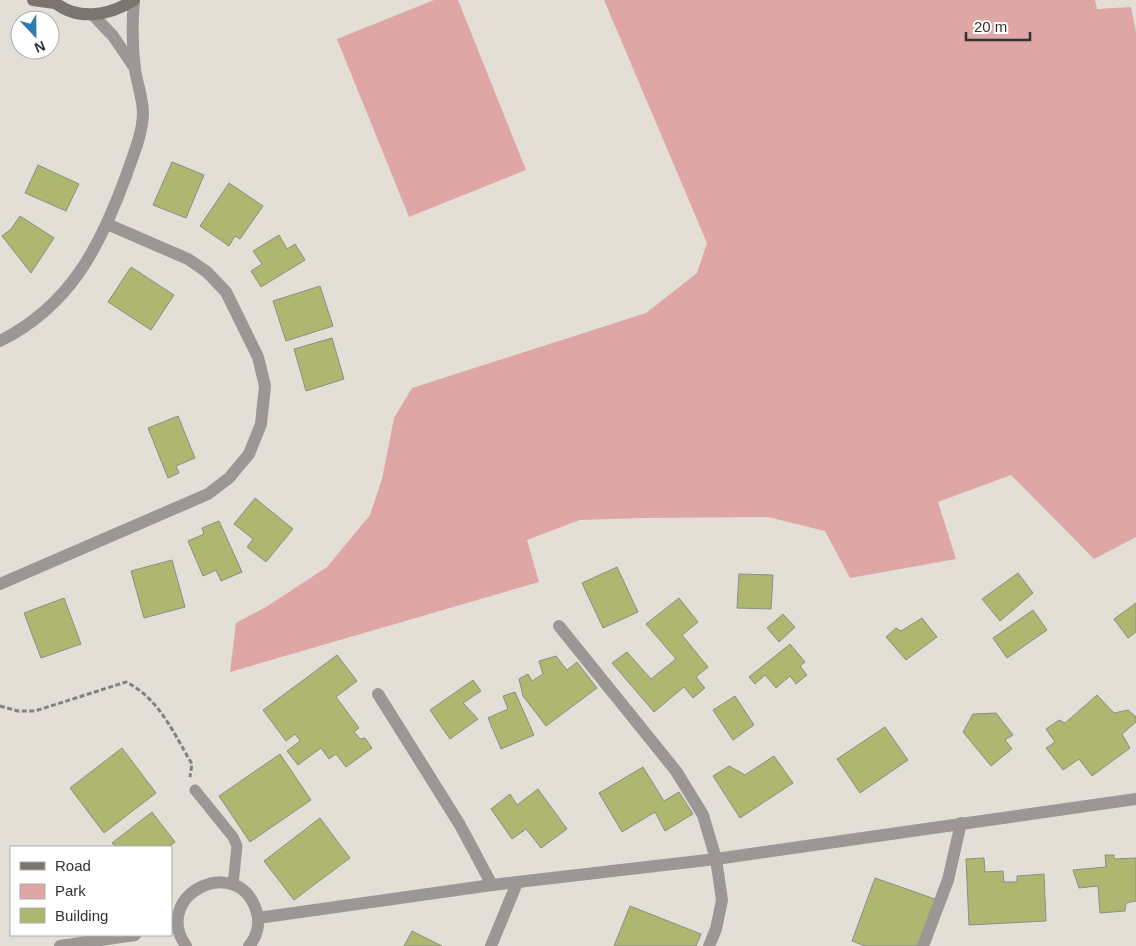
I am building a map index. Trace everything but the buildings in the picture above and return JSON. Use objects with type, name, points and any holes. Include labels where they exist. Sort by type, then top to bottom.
[{"type":"main road","points":[[33,0],[53,2],[80,14],[93,15],[108,13],[134,0]]},
{"type":"street","points":[[0,341],[38,318],[59,299],[77,278],[107,224],[141,132],[143,112],[135,69],[134,0]]},
{"type":"street","points":[[93,15],[113,36],[135,69]]},
{"type":"street","points":[[0,584],[208,494],[229,478],[249,454],[261,424],[265,386],[258,356],[226,292],[207,272],[188,259],[107,224]]},
{"type":"street","points":[[559,626],[676,771],[703,815],[716,859],[722,900],[716,929],[709,946]]},
{"type":"street","points":[[378,694],[460,825],[492,885]]},
{"type":"street","points":[[258,918],[492,885],[716,859],[1136,799]]},
{"type":"street","points":[[924,946],[948,880],[962,823]]},
{"type":"street","points":[[186,946],[175,929],[182,903],[190,893],[201,886],[213,882],[233,886],[248,895],[255,906],[258,918],[257,930],[250,946]]},
{"type":"street","points":[[491,946],[517,883]]},
{"type":"street","points":[[60,946],[127,936]]},
{"type":"lane","points":[[195,790],[233,837],[237,846],[233,886]]},
{"type":"path","points":[[0,706],[18,711],[36,711],[126,682],[140,688],[153,700],[192,764],[189,780],[195,790]]},
{"type":"green space","points":[[434,0],[458,0],[526,170],[409,217],[337,39]]},
{"type":"green space","points":[[604,0],[1095,0],[1097,9],[1131,7],[1136,32],[1136,537],[1094,559],[1011,475],[938,502],[956,559],[850,578],[825,531],[768,517],[580,520],[527,540],[539,582],[230,672],[236,623],[266,607],[327,567],[370,515],[382,479],[394,418],[412,388],[646,313],[697,273],[707,243]]}]
